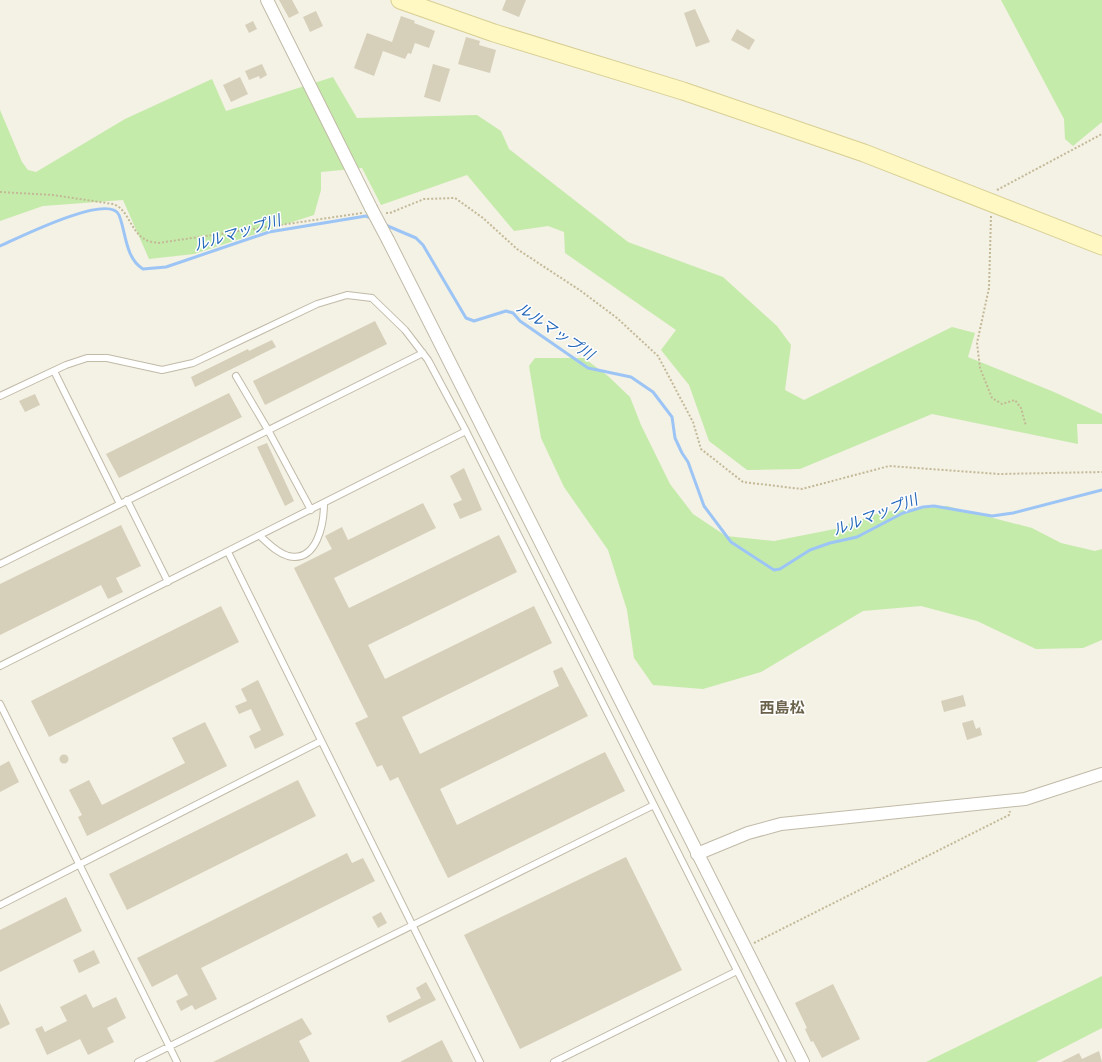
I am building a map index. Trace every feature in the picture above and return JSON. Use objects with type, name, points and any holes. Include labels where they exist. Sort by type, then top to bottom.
[{"type":"street","points":[[267,0],[369,210],[388,240],[803,1062]]},
{"type":"street","points":[[400,0],[494,33],[683,91],[864,153],[1102,246]]},
{"type":"street","points":[[697,854],[748,833],[781,824],[1025,799],[1102,774]]},
{"type":"lane","points":[[0,396],[54,370],[87,358],[107,358],[162,370],[193,363],[317,304],[347,295],[372,298],[405,330],[423,353],[466,431],[783,1062]]},
{"type":"lane","points":[[0,564],[423,353]]},
{"type":"lane","points":[[54,370],[120,504]]},
{"type":"lane","points":[[236,376],[268,430],[311,510]]},
{"type":"lane","points":[[0,666],[466,431]]},
{"type":"lane","points":[[128,500],[168,582]]},
{"type":"lane","points":[[260,536],[276,550],[287,555],[297,557],[306,554],[318,537],[324,519],[324,503]]},
{"type":"lane","points":[[228,552],[480,1062]]},
{"type":"lane","points":[[0,704],[177,1062]]},
{"type":"lane","points":[[0,905],[321,741]]},
{"type":"lane","points":[[138,1062],[412,924],[654,805]]},
{"type":"lane","points":[[554,1062],[737,971]]},
{"type":"path","points":[[1026,426],[1021,408],[1015,400],[1002,404],[992,398],[980,368],[978,343],[989,288],[986,201],[1102,134]]},
{"type":"path","points":[[0,192],[53,195],[120,206],[135,231],[145,240],[158,243],[369,210]]},
{"type":"path","points":[[383,213],[390,213],[424,199],[455,198],[483,218],[517,249],[576,286],[617,318],[658,356],[693,422],[701,450],[743,482],[802,489],[889,466],[999,474],[1102,472]]},
{"type":"path","points":[[746,947],[1009,815],[1013,800]]},
{"type":"green space","points":[[1001,0],[1102,0],[1102,122],[1073,146],[1065,139],[1064,119]]},
{"type":"green space","points":[[333,77],[357,118],[477,115],[501,131],[509,149],[628,242],[723,277],[777,326],[791,345],[785,390],[804,400],[952,327],[975,333],[968,357],[1054,392],[1102,414],[1102,424],[1077,424],[1078,444],[932,414],[800,469],[747,470],[709,441],[689,385],[661,350],[676,330],[565,253],[564,232],[548,226],[514,231],[467,175],[381,205],[362,168],[321,172],[321,190],[314,215],[194,254],[149,259],[123,200],[43,206],[0,221],[0,110],[22,162],[28,170],[36,172],[125,119],[212,79],[226,111]]},
{"type":"green space","points":[[535,358],[584,358],[608,376],[630,397],[641,425],[670,484],[693,514],[726,536],[774,541],[835,529],[882,512],[947,506],[1032,528],[1061,543],[1095,551],[1102,549],[1102,640],[1083,648],[1036,649],[977,621],[921,606],[863,611],[761,672],[703,689],[653,685],[634,658],[627,610],[608,550],[564,487],[541,438],[529,366]]},
{"type":"green space","points":[[1102,976],[1102,1028],[1036,1062],[926,1062]]},
{"type":"building","points":[[279,0],[292,0],[299,13],[289,18]]},
{"type":"building","points":[[506,0],[526,0],[519,17],[502,10]]},
{"type":"building","points":[[695,9],[710,42],[696,47],[684,13]]},
{"type":"building","points":[[316,11],[323,26],[310,32],[303,17]]},
{"type":"building","points":[[401,16],[435,31],[429,48],[415,43],[411,54],[408,53],[405,59],[383,51],[374,76],[354,68],[367,33],[392,42]]},
{"type":"building","points":[[253,21],[257,29],[249,33],[245,25]]},
{"type":"building","points":[[737,29],[755,40],[749,50],[731,40]]},
{"type":"building","points":[[466,37],[480,41],[479,45],[496,50],[490,73],[458,64]]},
{"type":"building","points":[[262,64],[267,75],[260,79],[259,76],[249,80],[245,71]]},
{"type":"building","points":[[433,64],[450,69],[440,102],[424,97]]},
{"type":"building","points":[[240,77],[248,94],[231,102],[223,85]]},
{"type":"building","points":[[375,321],[387,344],[265,405],[253,381]]},
{"type":"building","points":[[272,340],[276,347],[195,387],[191,377],[248,349],[249,351]]},
{"type":"building","points":[[229,393],[242,417],[119,478],[106,454]]},
{"type":"building","points":[[35,394],[40,405],[25,412],[19,401]]},
{"type":"building","points":[[267,443],[294,501],[285,506],[257,447]]},
{"type":"building","points":[[464,468],[482,510],[460,519],[453,504],[462,500],[450,476]]},
{"type":"building","points":[[423,503],[436,528],[334,578],[349,608],[499,535],[517,572],[368,645],[385,679],[534,606],[552,643],[402,717],[420,754],[559,686],[553,671],[562,667],[588,716],[440,789],[457,825],[605,752],[625,791],[448,878],[398,777],[390,781],[382,765],[377,767],[355,723],[368,717],[294,568],[332,549],[325,536],[342,527],[348,540]]},
{"type":"building","points":[[121,525],[141,566],[116,578],[123,592],[108,599],[101,585],[0,635],[0,584]]},
{"type":"building","points":[[221,606],[239,642],[49,737],[31,701]]},
{"type":"building","points":[[258,680],[284,735],[255,749],[249,736],[261,730],[251,709],[239,714],[235,706],[247,701],[241,689]]},
{"type":"building","points":[[963,695],[966,706],[944,712],[941,701]]},
{"type":"building","points":[[973,720],[976,729],[980,727],[982,735],[967,740],[962,723]]},
{"type":"building","points":[[205,722],[227,766],[87,836],[78,817],[82,815],[69,790],[89,780],[102,805],[185,763],[172,738]]},
{"type":"building","points":[[62,755],[66,755],[68,759],[66,763],[62,763],[60,761],[60,757]]},
{"type":"building","points":[[9,761],[19,782],[0,792],[0,766]]},
{"type":"building","points":[[298,780],[316,816],[127,910],[109,874]]},
{"type":"building","points":[[347,853],[352,863],[363,858],[375,881],[201,968],[217,999],[195,1010],[192,1005],[181,1011],[176,1001],[188,995],[177,974],[152,987],[137,958]]},
{"type":"building","points":[[626,857],[682,970],[520,1049],[464,935]]},
{"type":"building","points":[[66,897],[82,931],[0,972],[0,930]]},
{"type":"building","points":[[381,912],[387,923],[378,928],[372,917]]},
{"type":"building","points":[[94,950],[100,963],[79,973],[73,960]]},
{"type":"building","points":[[426,982],[436,1000],[389,1023],[386,1016],[421,998],[416,988]]},
{"type":"building","points":[[833,984],[860,1039],[822,1058],[813,1041],[811,1042],[805,1029],[807,1028],[795,1003]]},
{"type":"building","points":[[86,994],[93,1008],[116,997],[126,1018],[107,1028],[114,1042],[88,1055],[80,1039],[47,1055],[35,1029],[42,1026],[45,1032],[67,1021],[60,1007]]},
{"type":"building","points":[[0,1003],[10,1024],[0,1029]]},
{"type":"building","points":[[302,1018],[312,1034],[299,1041],[310,1062],[213,1062]]},
{"type":"building","points":[[442,1040],[453,1062],[400,1062]]},
{"type":"building","points":[[1099,1051],[1102,1062],[1061,1062],[1079,1053],[1082,1059]]},
{"type":"waterway","name":"ルルマップ川","points":[[0,246],[62,219],[98,209],[112,209],[119,215],[129,252],[137,264],[143,269],[166,267],[269,232],[366,216],[373,219]]},
{"type":"waterway","name":"ルルマップ川","points":[[383,224],[416,238],[423,245],[466,318],[474,321],[506,311],[513,313],[520,321],[588,368],[631,377],[653,392],[672,417],[675,438],[688,462],[704,506],[731,542],[774,570],[780,569],[810,550],[830,543],[857,537],[903,513],[923,507],[934,506],[992,516],[1013,513],[1102,490]]},
{"type":"district","name":"西島松","points":[[782,708]]}]
